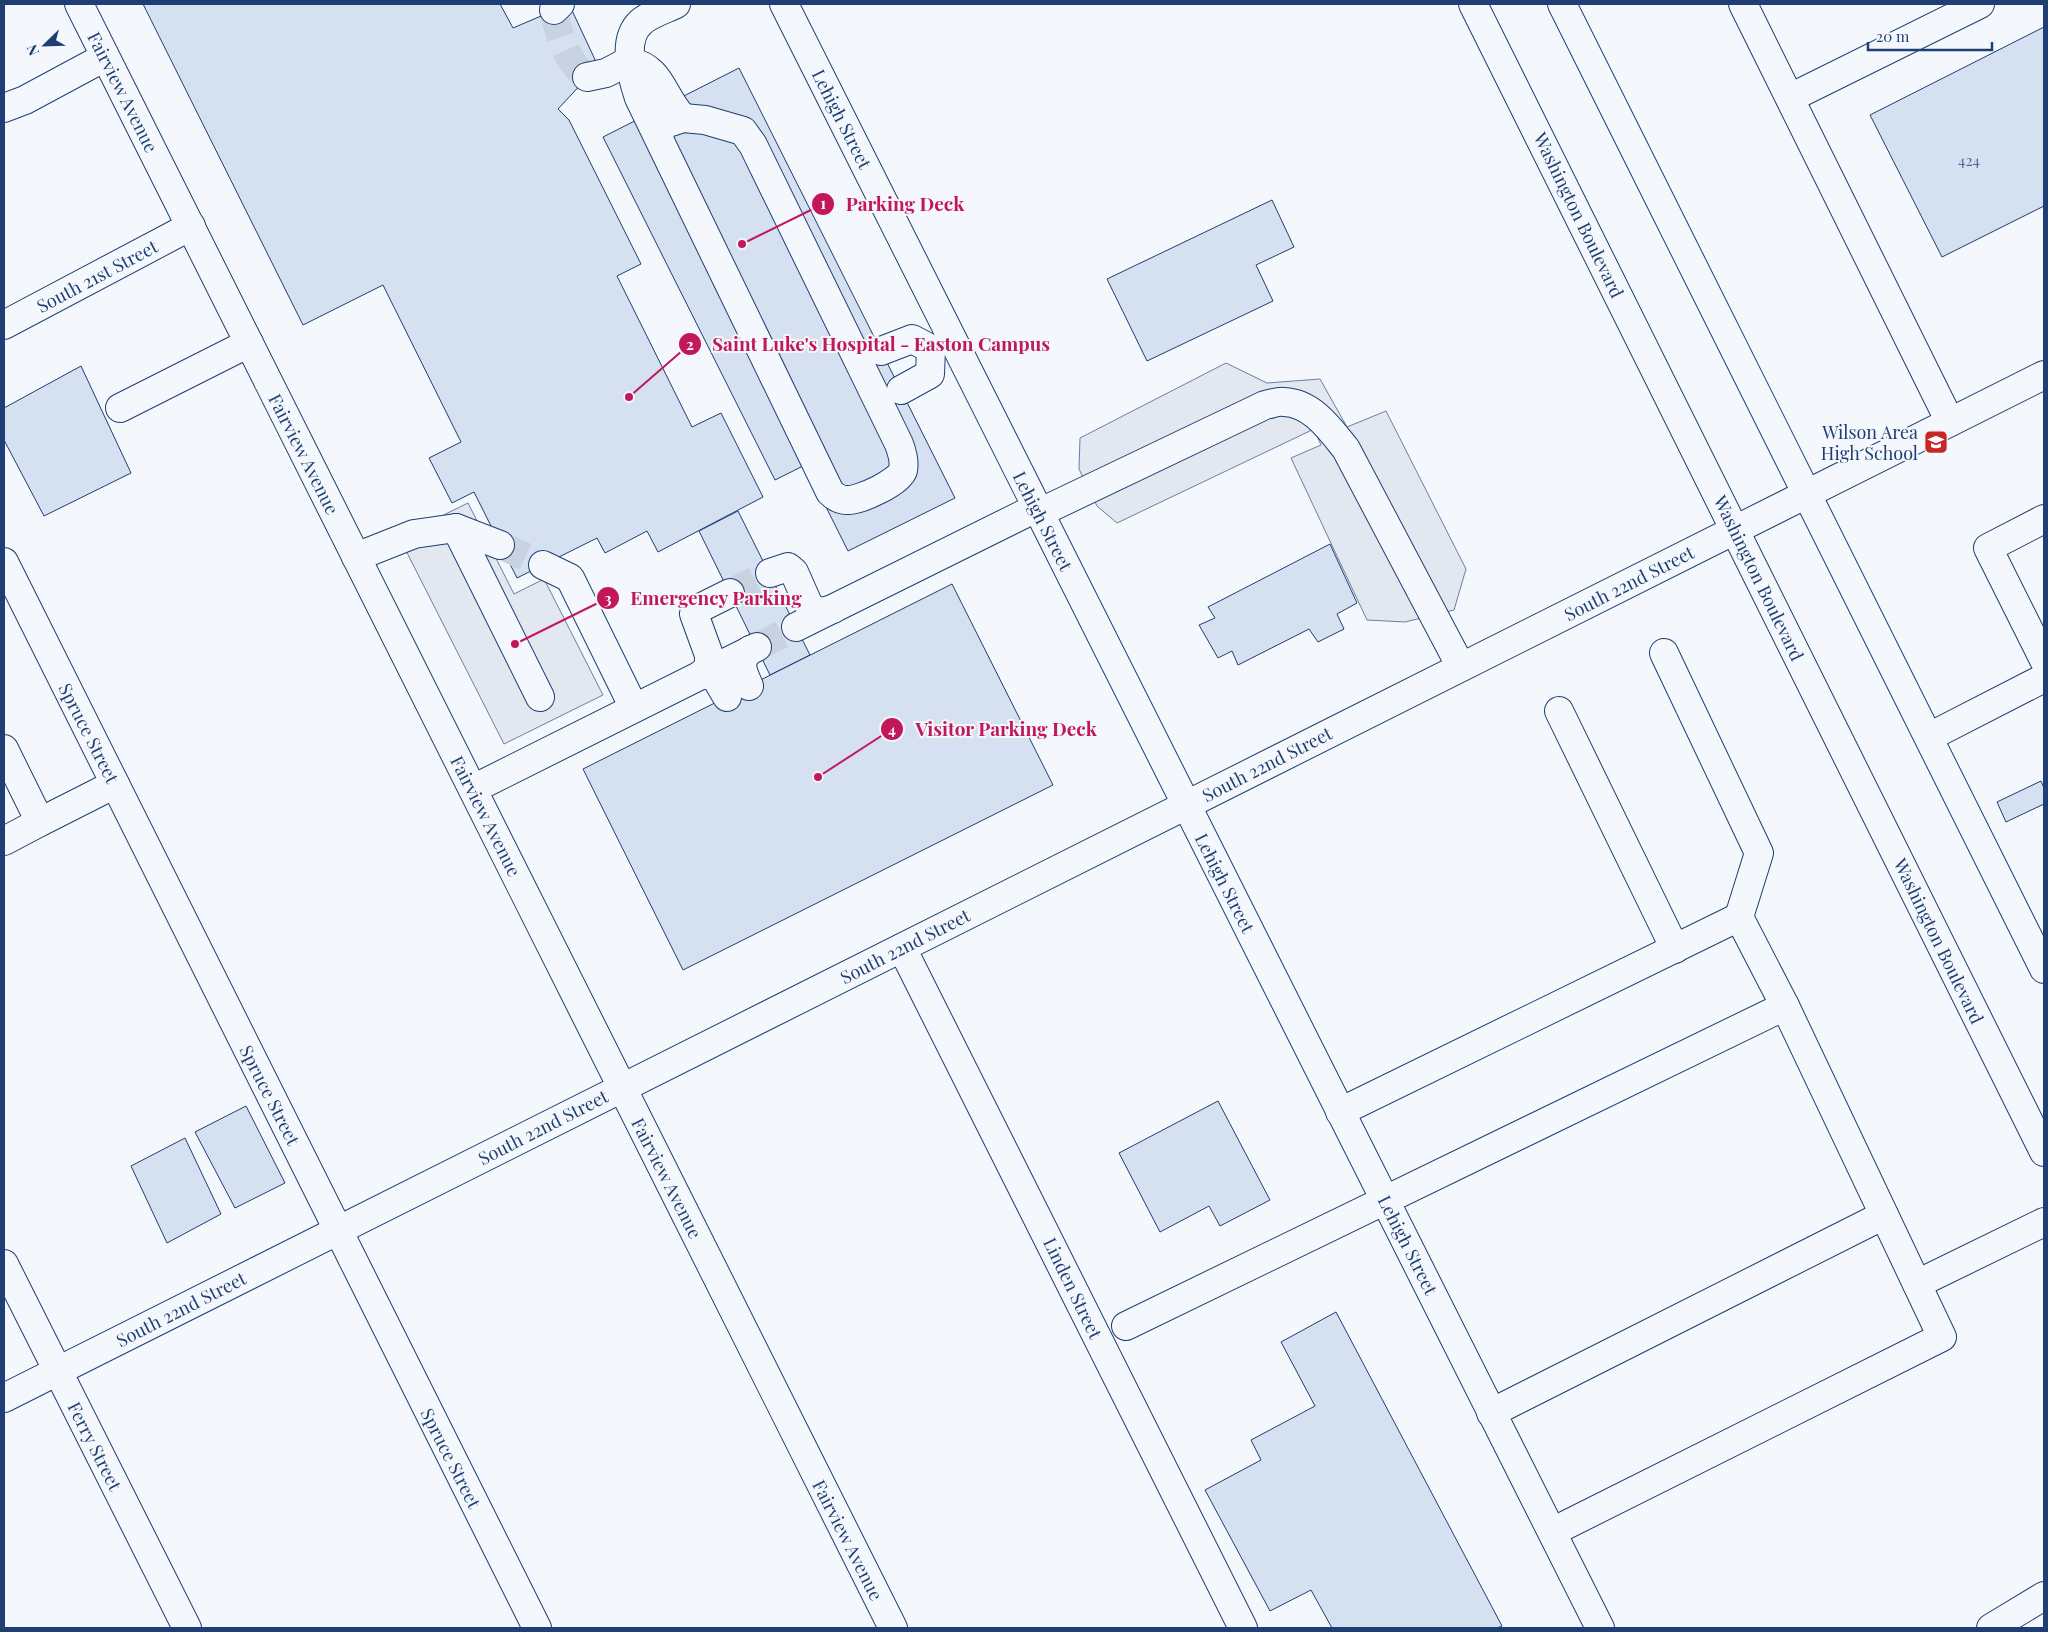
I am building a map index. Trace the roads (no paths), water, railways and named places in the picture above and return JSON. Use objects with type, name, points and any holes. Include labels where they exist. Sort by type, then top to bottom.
[{"type":"street","name":"Fairview Avenue","points":[[79,4],[893,1628]]},
{"type":"street","points":[[659,137],[662,125],[683,118],[705,120],[735,128],[742,131],[754,144],[899,444],[903,457],[903,470],[899,478],[859,498],[846,500],[836,498],[830,492],[639,98],[629,61],[637,13],[676,4]]},
{"type":"street","name":"Lehigh Street","points":[[784,4],[942,344],[1038,510],[1600,1628]]},
{"type":"street","name":"Washington Boulevard","points":[[1473,4],[2044,1152]]},
{"type":"street","points":[[1562,4],[2044,969]]},
{"type":"street","points":[[1743,4],[1950,422]]},
{"type":"street","points":[[1790,98],[1980,4]]},
{"type":"street","points":[[4,108],[25,100],[105,57]]},
{"type":"street","points":[[587,77],[606,73],[629,61],[644,64],[655,73],[675,109],[683,118]]},
{"type":"street","name":"South 21st Street","points":[[4,325],[191,226]]},
{"type":"street","points":[[882,351],[912,339],[942,344],[930,374],[901,390]]},
{"type":"street","points":[[120,408],[249,343]]},
{"type":"street","name":"South 22nd Street","points":[[4,1398],[2044,375]]},
{"type":"street","points":[[796,627],[1038,510],[1264,405],[1284,402],[1306,408],[1327,425],[1346,449],[1461,668]]},
{"type":"street","points":[[2044,518],[1988,548],[2044,660]]},
{"type":"street","points":[[456,528],[540,697]]},
{"type":"street","points":[[356,557],[414,534],[456,528],[500,545]]},
{"type":"street","name":"Spruce Street","points":[[4,562],[537,1628]]},
{"type":"street","points":[[543,565],[570,578],[634,708]]},
{"type":"street","points":[[770,573],[788,567],[794,572],[810,608],[821,612],[833,609]]},
{"type":"street","points":[[701,675],[710,667],[709,655],[694,614],[698,609],[730,593]]},
{"type":"street","points":[[473,789],[753,648],[743,656],[738,691],[717,680],[711,674],[701,675]]},
{"type":"street","points":[[1552,1532],[1942,1337],[1785,1006],[1739,917],[1759,853],[1664,653]]},
{"type":"street","points":[[1929,737],[2044,678]]},
{"type":"street","points":[[1559,711],[1675,949]]},
{"type":"street","points":[[4,749],[40,822]]},
{"type":"street","points":[[4,841],[115,784]]},
{"type":"street","points":[[1340,1112],[1739,917]]},
{"type":"street","name":"Linden Street","points":[[902,948],[1243,1628]]},
{"type":"street","points":[[1126,1326],[1785,1006]]},
{"type":"street","points":[[1491,1412],[1884,1215]]},
{"type":"street","points":[[1917,1284],[2044,1222]]},
{"type":"street","name":"Ferry Street","points":[[4,1264],[187,1628]]},
{"type":"street","points":[[1991,1628],[2044,1596]]},
{"type":"tunnel","points":[[554,10],[564,47],[573,63],[587,77]]},
{"type":"tunnel","points":[[500,545],[543,565]]},
{"type":"tunnel","points":[[730,593],[770,573]]},
{"type":"tunnel","points":[[757,647],[796,627]]},
{"type":"place","name":"Parking Deck","points":[[742,244]]},
{"type":"place","name":"Saint Luke's Hospital - Easton Campus","points":[[629,397]]},
{"type":"place","name":"Wilson Area High School","points":[[1936,442]]},
{"type":"place","name":"Emergency Parking","points":[[515,644]]},
{"type":"place","name":"Visitor Parking Deck","points":[[818,777]]}]
